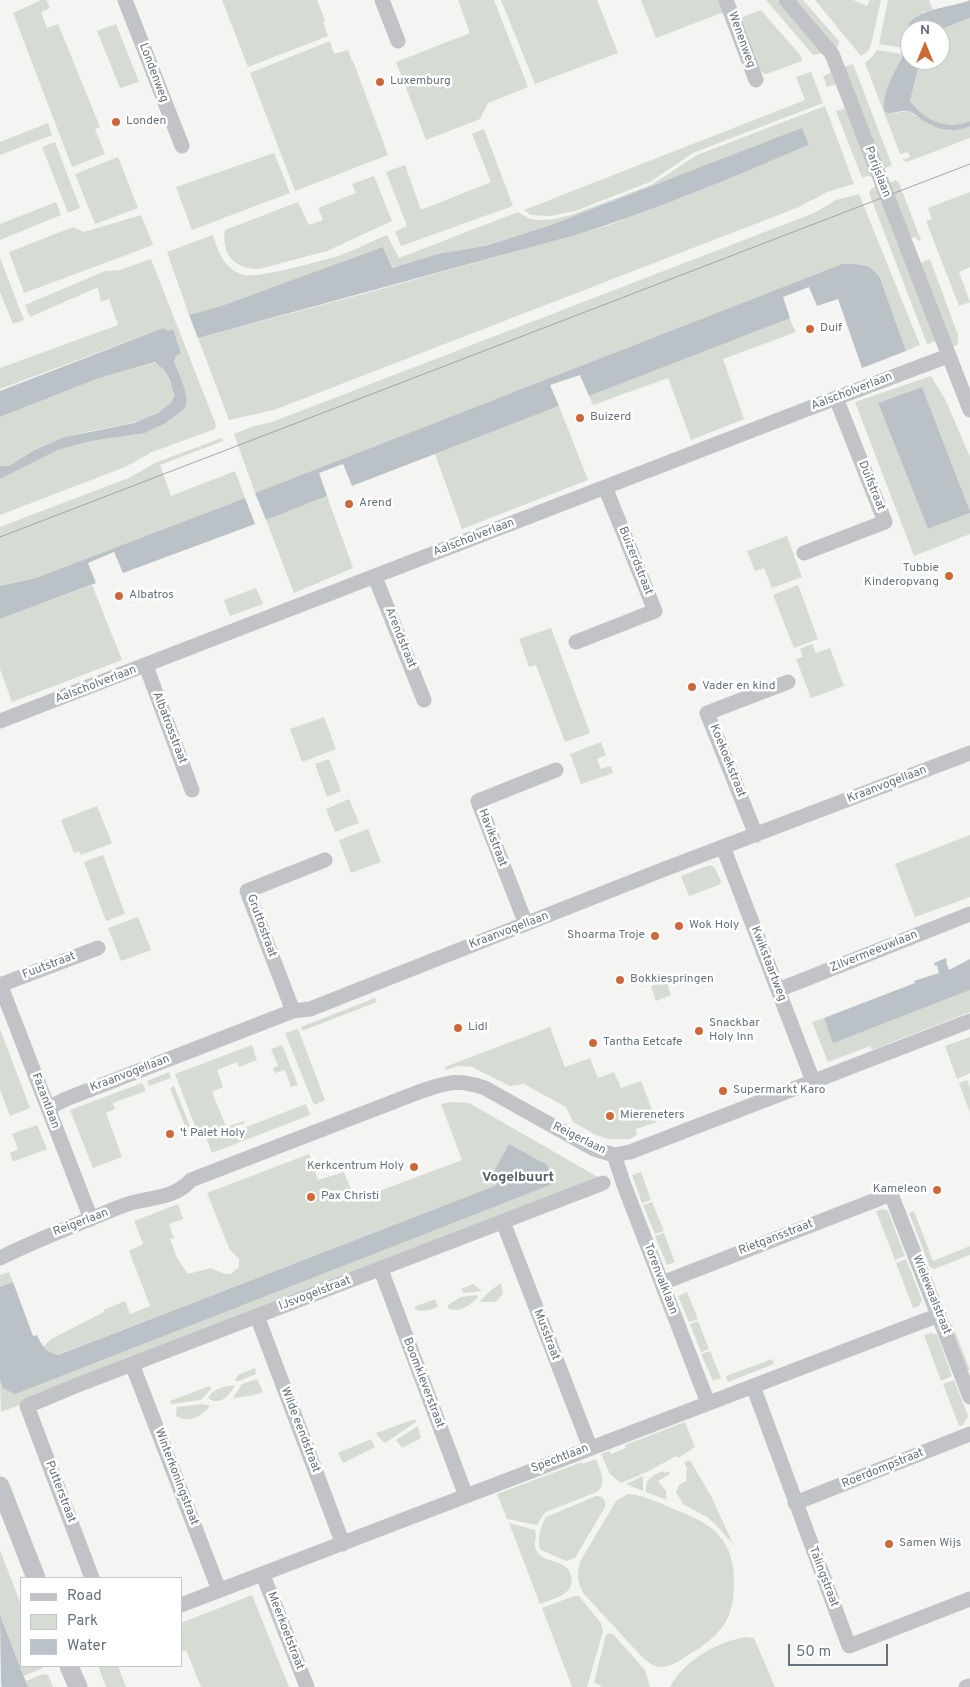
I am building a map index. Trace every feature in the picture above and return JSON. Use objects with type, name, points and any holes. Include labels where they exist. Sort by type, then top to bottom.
[{"type":"street","name":"Londenweg","points":[[125,0],[182,146]]},
{"type":"street","points":[[382,0],[398,41]]},
{"type":"street","name":"Wenenweg","points":[[726,0],[756,80]]},
{"type":"street","name":"Parijslaan","points":[[786,0],[832,54],[970,410]]},
{"type":"street","name":"Aalscholverlaan","points":[[0,721],[948,356]]},
{"type":"street","name":"Duifstraat","points":[[804,553],[885,522],[836,398]]},
{"type":"street","name":"Buizerdstraat","points":[[576,642],[655,612],[605,488]]},
{"type":"street","name":"Arendstraat","points":[[375,577],[424,700]]},
{"type":"street","name":"Albatrosstraat","points":[[146,666],[192,790]]},
{"type":"street","name":"Koekoekstraat","points":[[756,835],[707,713],[788,682]]},
{"type":"street","name":"Kraanvogellaan","points":[[48,1108],[66,1099],[293,1011],[310,1009],[723,847],[970,753]]},
{"type":"street","name":"Havikstraat","points":[[526,924],[478,802],[556,770]]},
{"type":"street","name":"Kwikstaartweg","points":[[723,847],[813,1081]]},
{"type":"street","name":"Gruttostraat","points":[[293,1011],[247,891],[325,860]]},
{"type":"street","name":"Zilvermeeuwlaan","points":[[778,990],[970,914]]},
{"type":"street","name":"Fuutstraat","points":[[0,984],[98,948]]},
{"type":"street","name":"Fazantlaan","points":[[0,984],[91,1219]]},
{"type":"street","name":"Reigerlaan","points":[[0,1258],[27,1244],[135,1202],[153,1189],[181,1178],[191,1180],[424,1090],[450,1082],[467,1082],[485,1088],[594,1149],[614,1155],[640,1148],[970,1021]]},
{"type":"street","name":"Torenvalklaan","points":[[614,1155],[708,1403]]},
{"type":"street","name":"IJsvogelstraat","points":[[27,1406],[603,1183]]},
{"type":"street","name":"Rietgansstraat","points":[[662,1283],[891,1194]]},
{"type":"street","name":"Wielewaalstraat","points":[[891,1194],[970,1397]]},
{"type":"street","name":"Musstraat","points":[[503,1222],[590,1447]]},
{"type":"street","name":"Reigerlaan","points":[[0,1251],[27,1244]]},
{"type":"street","name":"Boomkleverstraat","points":[[381,1270],[466,1496]]},
{"type":"street","name":"Spechtlaan","points":[[182,1604],[343,1544],[590,1447],[939,1315]]},
{"type":"street","name":"Wilde eendstraat","points":[[257,1316],[343,1544]]},
{"type":"street","name":"Winterkoningstraat","points":[[132,1364],[220,1590]]},
{"type":"street","name":"Talingstraat","points":[[753,1386],[849,1646],[970,1599]]},
{"type":"street","name":"Putterstraat","points":[[27,1406],[92,1577]]},
{"type":"street","name":"Roerdompstraat","points":[[795,1503],[970,1434]]},
{"type":"street","points":[[0,1486],[36,1577]]},
{"type":"street","name":"Meerkoetstraat","points":[[263,1574],[307,1687]]},
{"type":"street","points":[[69,1667],[78,1687]]},
{"type":"street","points":[[966,1687],[970,1686]]},
{"type":"green space","points":[[41,0],[46,0],[50,8],[41,12],[47,28],[58,24],[100,127],[95,129],[105,154],[72,167],[13,13]]},
{"type":"green space","points":[[222,0],[317,0],[325,20],[323,22],[328,36],[248,67]]},
{"type":"green space","points":[[458,0],[494,0],[528,87],[488,103],[480,119],[426,140],[396,62],[470,33]]},
{"type":"green space","points":[[501,0],[597,0],[618,53],[535,84]]},
{"type":"green space","points":[[641,0],[720,0],[724,12],[656,38]]},
{"type":"green space","points":[[766,0],[777,0],[823,53],[813,55]]},
{"type":"green space","points":[[794,0],[803,0],[839,41],[838,47],[835,48]]},
{"type":"green space","points":[[815,0],[853,0],[867,6],[870,0],[881,0],[868,51],[861,56]]},
{"type":"green space","points":[[888,0],[929,0],[933,10],[923,12],[916,20],[900,20],[900,47],[879,44]]},
{"type":"green space","points":[[761,10],[801,56],[802,61],[766,74],[759,71],[740,18]]},
{"type":"green space","points":[[970,18],[970,121],[953,125],[937,122],[929,118],[922,114],[910,101],[918,70],[950,70],[950,26]]},
{"type":"green space","points":[[116,24],[139,82],[120,88],[97,31]]},
{"type":"green space","points":[[330,41],[334,54],[348,50],[388,155],[295,191],[250,73]]},
{"type":"green space","points":[[877,50],[900,54],[895,72],[894,113],[908,111],[932,126],[949,131],[970,126],[970,138],[907,162],[902,160],[910,157],[908,152],[900,154],[865,63]]},
{"type":"green space","points":[[853,64],[892,165],[884,169],[844,67]]},
{"type":"green space","points":[[811,72],[823,103],[693,153],[650,182],[575,211],[550,216],[531,215],[524,210],[805,100],[796,77]]},
{"type":"green space","points":[[832,72],[836,84],[827,87],[823,76]]},
{"type":"green space","points":[[825,106],[854,184],[827,192],[799,207],[274,410],[229,420],[198,338],[609,225],[681,198],[809,145],[802,129],[548,226],[484,246],[437,254],[391,268],[384,248],[224,305],[189,315],[167,252],[213,235],[220,254],[231,269],[244,275],[251,275],[307,265],[347,253],[387,235],[399,258],[518,212],[530,219],[541,220],[555,219],[574,214],[651,185],[697,155]]},
{"type":"green space","points":[[846,108],[872,175],[862,178],[836,111]]},
{"type":"green space","points":[[48,123],[52,135],[0,155],[0,142]]},
{"type":"green space","points":[[484,129],[513,206],[401,246],[395,232],[407,226],[386,172],[405,165],[421,210],[491,182],[472,134]]},
{"type":"green space","points":[[55,142],[80,208],[68,213],[42,147]]},
{"type":"green space","points":[[274,153],[290,193],[192,230],[176,187]]},
{"type":"green space","points":[[118,157],[138,208],[95,224],[75,174]]},
{"type":"green space","points":[[374,176],[392,221],[327,251],[259,269],[237,263],[228,253],[225,247],[225,230],[298,202],[309,225],[323,220],[318,208],[356,193],[352,184]]},
{"type":"green space","points":[[896,180],[899,183],[921,240],[918,241],[916,237],[910,239],[889,183]]},
{"type":"green space","points":[[876,186],[936,341],[927,344],[869,193]]},
{"type":"green space","points":[[970,192],[970,267],[959,272],[970,302],[959,306],[926,221],[932,219],[928,208]]},
{"type":"green space","points":[[859,194],[920,345],[906,351],[880,278],[873,269],[864,265],[842,264],[255,493],[234,434],[254,426],[272,422],[814,213],[836,200]]},
{"type":"green space","points":[[56,202],[61,215],[0,240],[0,224]]},
{"type":"green space","points":[[141,215],[153,245],[24,293],[9,252],[73,227],[84,232]]},
{"type":"green space","points":[[0,258],[24,320],[13,324],[0,292]]},
{"type":"green space","points":[[151,259],[216,425],[215,429],[152,452],[125,467],[0,515],[0,479],[58,450],[91,441],[145,433],[166,423],[185,408],[185,391],[174,361],[176,356],[181,353],[173,329],[168,331],[163,328],[0,389],[0,368],[118,325],[109,299],[101,302],[98,288],[30,317],[25,305],[105,271],[120,270]]},
{"type":"green space","points":[[930,259],[958,335],[958,344],[953,347],[920,263]]},
{"type":"green space","points":[[789,318],[796,332],[723,359],[744,419],[691,440],[668,378],[593,405],[589,396]]},
{"type":"green space","points":[[157,363],[164,371],[170,381],[173,392],[172,402],[161,411],[136,422],[67,437],[45,446],[9,466],[0,466],[0,417],[99,378]]},
{"type":"green space","points":[[931,376],[946,401],[970,457],[970,511],[922,387],[878,403],[928,529],[970,513],[970,534],[914,556],[855,402]]},
{"type":"green space","points":[[559,406],[588,480],[462,529],[435,454]]},
{"type":"green space","points":[[222,438],[223,441],[160,465],[171,496],[235,471],[245,498],[36,578],[0,586],[0,527],[131,477],[157,462]]},
{"type":"green space","points":[[327,496],[353,568],[294,593],[266,520]]},
{"type":"green space","points":[[787,536],[802,577],[772,588],[764,568],[755,571],[747,551]]},
{"type":"green space","points":[[92,585],[122,660],[12,702],[0,669],[0,619]]},
{"type":"green space","points":[[798,585],[818,639],[794,648],[773,595]]},
{"type":"green space","points":[[256,588],[263,604],[230,616],[224,600]]},
{"type":"green space","points":[[551,628],[590,733],[565,742],[536,665],[529,667],[519,639]]},
{"type":"green space","points":[[812,644],[816,653],[830,648],[844,686],[811,698],[796,659],[803,657],[800,649]]},
{"type":"green space","points":[[324,717],[336,749],[302,762],[290,729]]},
{"type":"green space","points":[[601,742],[606,755],[597,759],[601,769],[611,766],[613,773],[581,784],[570,754]]},
{"type":"green space","points":[[329,759],[341,791],[327,797],[315,764]]},
{"type":"green space","points":[[349,799],[359,823],[335,832],[326,809]]},
{"type":"green space","points":[[97,806],[112,843],[81,855],[79,851],[74,853],[61,820]]},
{"type":"green space","points":[[368,829],[381,862],[351,873],[339,840]]},
{"type":"green space","points":[[970,835],[970,897],[915,917],[895,864]]},
{"type":"green space","points":[[103,855],[125,914],[106,921],[84,862]]},
{"type":"green space","points":[[710,865],[714,867],[721,881],[719,885],[689,896],[681,876]]},
{"type":"green space","points":[[138,917],[151,950],[121,961],[108,928]]},
{"type":"green space","points":[[666,981],[671,995],[656,1001],[651,986]]},
{"type":"green space","points":[[970,990],[970,1012],[872,1050],[870,1046],[828,1062],[812,1022],[824,1018],[834,1042]]},
{"type":"green space","points":[[375,998],[377,1002],[302,1031],[301,1027]]},
{"type":"green space","points":[[550,1027],[565,1067],[590,1058],[598,1078],[614,1072],[621,1088],[641,1081],[657,1122],[636,1129],[637,1135],[630,1139],[608,1139],[596,1135],[573,1122],[566,1107],[524,1084],[510,1086],[472,1067],[459,1066],[445,1070],[445,1067]]},
{"type":"green space","points":[[0,1029],[30,1108],[10,1116],[0,1090]]},
{"type":"green space","points":[[298,1029],[325,1100],[314,1105],[285,1033]]},
{"type":"green space","points":[[970,1037],[970,1073],[957,1079],[945,1046]]},
{"type":"green space","points":[[252,1045],[257,1060],[239,1067],[237,1062],[217,1070],[223,1087],[212,1092],[226,1127],[244,1121],[245,1123],[227,1130],[228,1134],[306,1104],[310,1115],[212,1153],[203,1129],[199,1131],[197,1126],[195,1126],[175,1074]]},
{"type":"green space","points":[[282,1045],[298,1085],[291,1087],[285,1070],[275,1073],[273,1068],[278,1066],[271,1049]]},
{"type":"green space","points":[[169,1072],[171,1078],[149,1086],[147,1081]]},
{"type":"green space","points":[[967,1080],[970,1088],[970,1113],[959,1083]]},
{"type":"green space","points":[[142,1083],[146,1091],[113,1103],[115,1109],[106,1113],[122,1157],[93,1168],[70,1110]]},
{"type":"green space","points":[[174,1086],[191,1129],[187,1131],[170,1088]]},
{"type":"green space","points":[[450,1102],[469,1103],[603,1180],[1,1412],[0,1380],[3,1388],[555,1183],[493,1173],[497,1185],[57,1355],[47,1352],[43,1347],[51,1339],[104,1312],[104,1310],[125,1301],[130,1314],[150,1306],[129,1251],[143,1244],[134,1221],[178,1204],[183,1219],[169,1224],[174,1238],[170,1239],[177,1258],[188,1274],[211,1268],[224,1274],[231,1274],[239,1267],[239,1259],[230,1250],[207,1193],[309,1154],[318,1180],[344,1172],[355,1200],[462,1160],[441,1104]]},
{"type":"green space","points":[[37,1125],[47,1149],[13,1162],[10,1153],[18,1149],[12,1134]]},
{"type":"green space","points":[[641,1172],[651,1200],[642,1203],[632,1175]]},
{"type":"green space","points":[[652,1202],[664,1231],[655,1234],[643,1205]]},
{"type":"green space","points":[[883,1209],[888,1211],[905,1256],[895,1260],[876,1211]]},
{"type":"green space","points":[[914,1211],[933,1261],[970,1246],[970,1255],[934,1269],[930,1267],[909,1213]]},
{"type":"green space","points":[[664,1233],[675,1262],[667,1265],[655,1236]]},
{"type":"green space","points":[[906,1259],[922,1300],[919,1306],[913,1308],[896,1263]]},
{"type":"green space","points":[[9,1272],[13,1282],[0,1287],[0,1275]]},
{"type":"green space","points":[[501,1283],[503,1294],[496,1302],[479,1302],[490,1291]]},
{"type":"green space","points":[[473,1284],[482,1291],[463,1293],[461,1289]]},
{"type":"green space","points":[[687,1292],[698,1319],[689,1322],[678,1296]]},
{"type":"green space","points":[[477,1295],[478,1297],[472,1303],[464,1308],[452,1310],[448,1308],[448,1305],[461,1297]]},
{"type":"green space","points":[[435,1299],[438,1307],[421,1311],[416,1310],[414,1307]]},
{"type":"green space","points":[[698,1321],[709,1349],[701,1352],[690,1324]]},
{"type":"green space","points":[[952,1324],[970,1370],[966,1371],[948,1326]]},
{"type":"green space","points":[[931,1333],[937,1335],[952,1376],[941,1381],[924,1335]]},
{"type":"green space","points":[[710,1351],[721,1378],[713,1381],[701,1354]]},
{"type":"green space","points":[[772,1359],[774,1364],[728,1382],[726,1376]]},
{"type":"green space","points":[[255,1368],[256,1374],[235,1381],[238,1375]]},
{"type":"green space","points":[[257,1379],[263,1392],[233,1398],[242,1384]]},
{"type":"green space","points":[[954,1380],[968,1416],[963,1425],[959,1426],[943,1384]]},
{"type":"green space","points":[[235,1385],[224,1399],[217,1401],[208,1398],[216,1390]]},
{"type":"green space","points":[[210,1386],[211,1389],[201,1400],[171,1404],[170,1401]]},
{"type":"green space","points":[[203,1404],[210,1406],[194,1418],[185,1419],[176,1416],[177,1407]]},
{"type":"green space","points":[[415,1419],[416,1422],[385,1443],[376,1433]]},
{"type":"green space","points":[[685,1422],[695,1447],[678,1458],[676,1456],[649,1471],[621,1483],[610,1474],[601,1454],[609,1451],[611,1454],[626,1448],[625,1445]]},
{"type":"green space","points":[[418,1426],[421,1438],[402,1448],[396,1440]]},
{"type":"green space","points":[[371,1439],[375,1447],[343,1463],[338,1453]]},
{"type":"green space","points":[[596,1459],[603,1480],[597,1492],[548,1511],[536,1525],[507,1519],[497,1494],[582,1462],[583,1464]]},
{"type":"green space","points":[[690,1460],[711,1496],[733,1544],[707,1517],[683,1504],[676,1492],[679,1485],[686,1481],[687,1468],[684,1462]]},
{"type":"green space","points":[[663,1471],[665,1473],[668,1471],[670,1474],[658,1481],[666,1491],[667,1500],[646,1492],[648,1481]]},
{"type":"green space","points":[[643,1476],[643,1491],[626,1484]]},
{"type":"green space","points":[[628,1494],[652,1500],[701,1521],[720,1536],[731,1556],[734,1584],[729,1616],[712,1639],[666,1667],[654,1665],[642,1657],[584,1594],[579,1582],[578,1569],[581,1560],[616,1501]]},
{"type":"green space","points":[[596,1496],[604,1499],[605,1507],[575,1558],[566,1561],[541,1550],[539,1542],[540,1533],[546,1517]]},
{"type":"green space","points":[[509,1523],[535,1530],[535,1546],[539,1555],[561,1564],[570,1572],[572,1582],[567,1591],[562,1595],[540,1604]]},
{"type":"green space","points":[[0,1550],[20,1602],[20,1666],[0,1615]]},
{"type":"green space","points":[[252,1595],[289,1687],[201,1687],[186,1650],[182,1652],[182,1623]]},
{"type":"green space","points":[[574,1596],[579,1596],[601,1623],[603,1631],[587,1687],[572,1687],[542,1608]]},
{"type":"green space","points":[[609,1633],[613,1634],[645,1670],[650,1687],[602,1687],[594,1682],[606,1635]]},
{"type":"green space","points":[[745,1637],[754,1638],[775,1687],[670,1687],[684,1668],[702,1654],[722,1644]]},
{"type":"green space","points":[[20,1667],[43,1667],[41,1669],[24,1676]]},
{"type":"green space","points":[[98,1667],[118,1667],[126,1687],[106,1687]]},
{"type":"green space","points":[[43,1674],[48,1675],[53,1687],[28,1687],[26,1681]]},
{"type":"water","points":[[970,0],[970,18],[950,26],[950,20],[912,20],[923,13]]},
{"type":"water","points":[[900,60],[900,70],[918,70],[910,101],[922,114],[945,124],[953,125],[970,121],[970,126],[957,130],[945,130],[922,120],[914,113],[905,111],[885,112],[884,105],[889,83]]},
{"type":"water","points":[[802,128],[809,145],[605,226],[198,338],[189,315],[224,305],[383,247],[392,268],[437,254],[485,246],[548,226]]},
{"type":"water","points":[[842,264],[864,265],[873,269],[880,278],[906,351],[862,368],[838,299],[817,306],[809,287],[783,297],[790,318],[589,396],[580,375],[550,385],[559,406],[352,486],[343,464],[319,473],[327,496],[266,520],[255,493]]},
{"type":"water","points":[[163,328],[168,331],[173,329],[181,353],[176,356],[174,361],[185,391],[185,408],[166,423],[145,433],[91,441],[58,450],[0,479],[0,466],[9,466],[35,450],[65,437],[134,423],[158,413],[172,402],[174,395],[170,380],[164,370],[155,362],[99,378],[0,417],[0,391]]},
{"type":"water","points":[[922,387],[970,511],[970,513],[928,529],[878,403]]},
{"type":"water","points":[[245,498],[255,524],[123,573],[114,552],[88,563],[96,583],[0,619],[0,586],[36,578]]},
{"type":"water","points":[[946,958],[949,970],[970,959],[970,990],[833,1043],[824,1018],[915,983],[914,981],[939,973],[937,965],[935,966],[934,963]]},
{"type":"water","points":[[509,1144],[547,1165],[555,1183],[15,1394],[3,1388],[0,1380],[0,1287],[13,1282],[33,1336],[37,1335],[44,1348],[58,1355],[497,1185],[493,1173]]},
{"type":"water","points":[[0,1615],[28,1687],[2,1687]]},
{"type":"tram line","points":[[0,537],[970,164]]},
{"type":"place","name":"Luxemburg","points":[[380,82]]},
{"type":"place","name":"Londen","points":[[116,122]]},
{"type":"place","name":"Duif","points":[[810,329]]},
{"type":"place","name":"Buizerd","points":[[580,418]]},
{"type":"place","name":"Arend","points":[[349,504]]},
{"type":"place","name":"Tubbie Kinderopvang","points":[[949,576]]},
{"type":"place","name":"Albatros","points":[[119,596]]},
{"type":"place","name":"Vader en kind","points":[[692,687]]},
{"type":"place","name":"Wok Holy","points":[[679,926]]},
{"type":"place","name":"Shoarma Troje","points":[[655,936]]},
{"type":"place","name":"Bokkiespringen","points":[[620,980]]},
{"type":"place","name":"Lidl","points":[[458,1028]]},
{"type":"place","name":"Snackbar Holy Inn","points":[[699,1031]]},
{"type":"place","name":"Tantha Eetcafe","points":[[593,1043]]},
{"type":"place","name":"Supermarkt Karo","points":[[723,1091]]},
{"type":"place","name":"Miereneters","points":[[610,1116]]},
{"type":"place","name":"'t Palet Holy","points":[[170,1134]]},
{"type":"place","name":"Kerkcentrum Holy","points":[[414,1167]]},
{"type":"place","name":"Kameleon","points":[[937,1190]]},
{"type":"place","name":"Pax Christi","points":[[311,1197]]},
{"type":"place","name":"Samen Wijs","points":[[889,1544]]},
{"type":"district","name":"Vogelbuurt","points":[[518,1178]]}]
